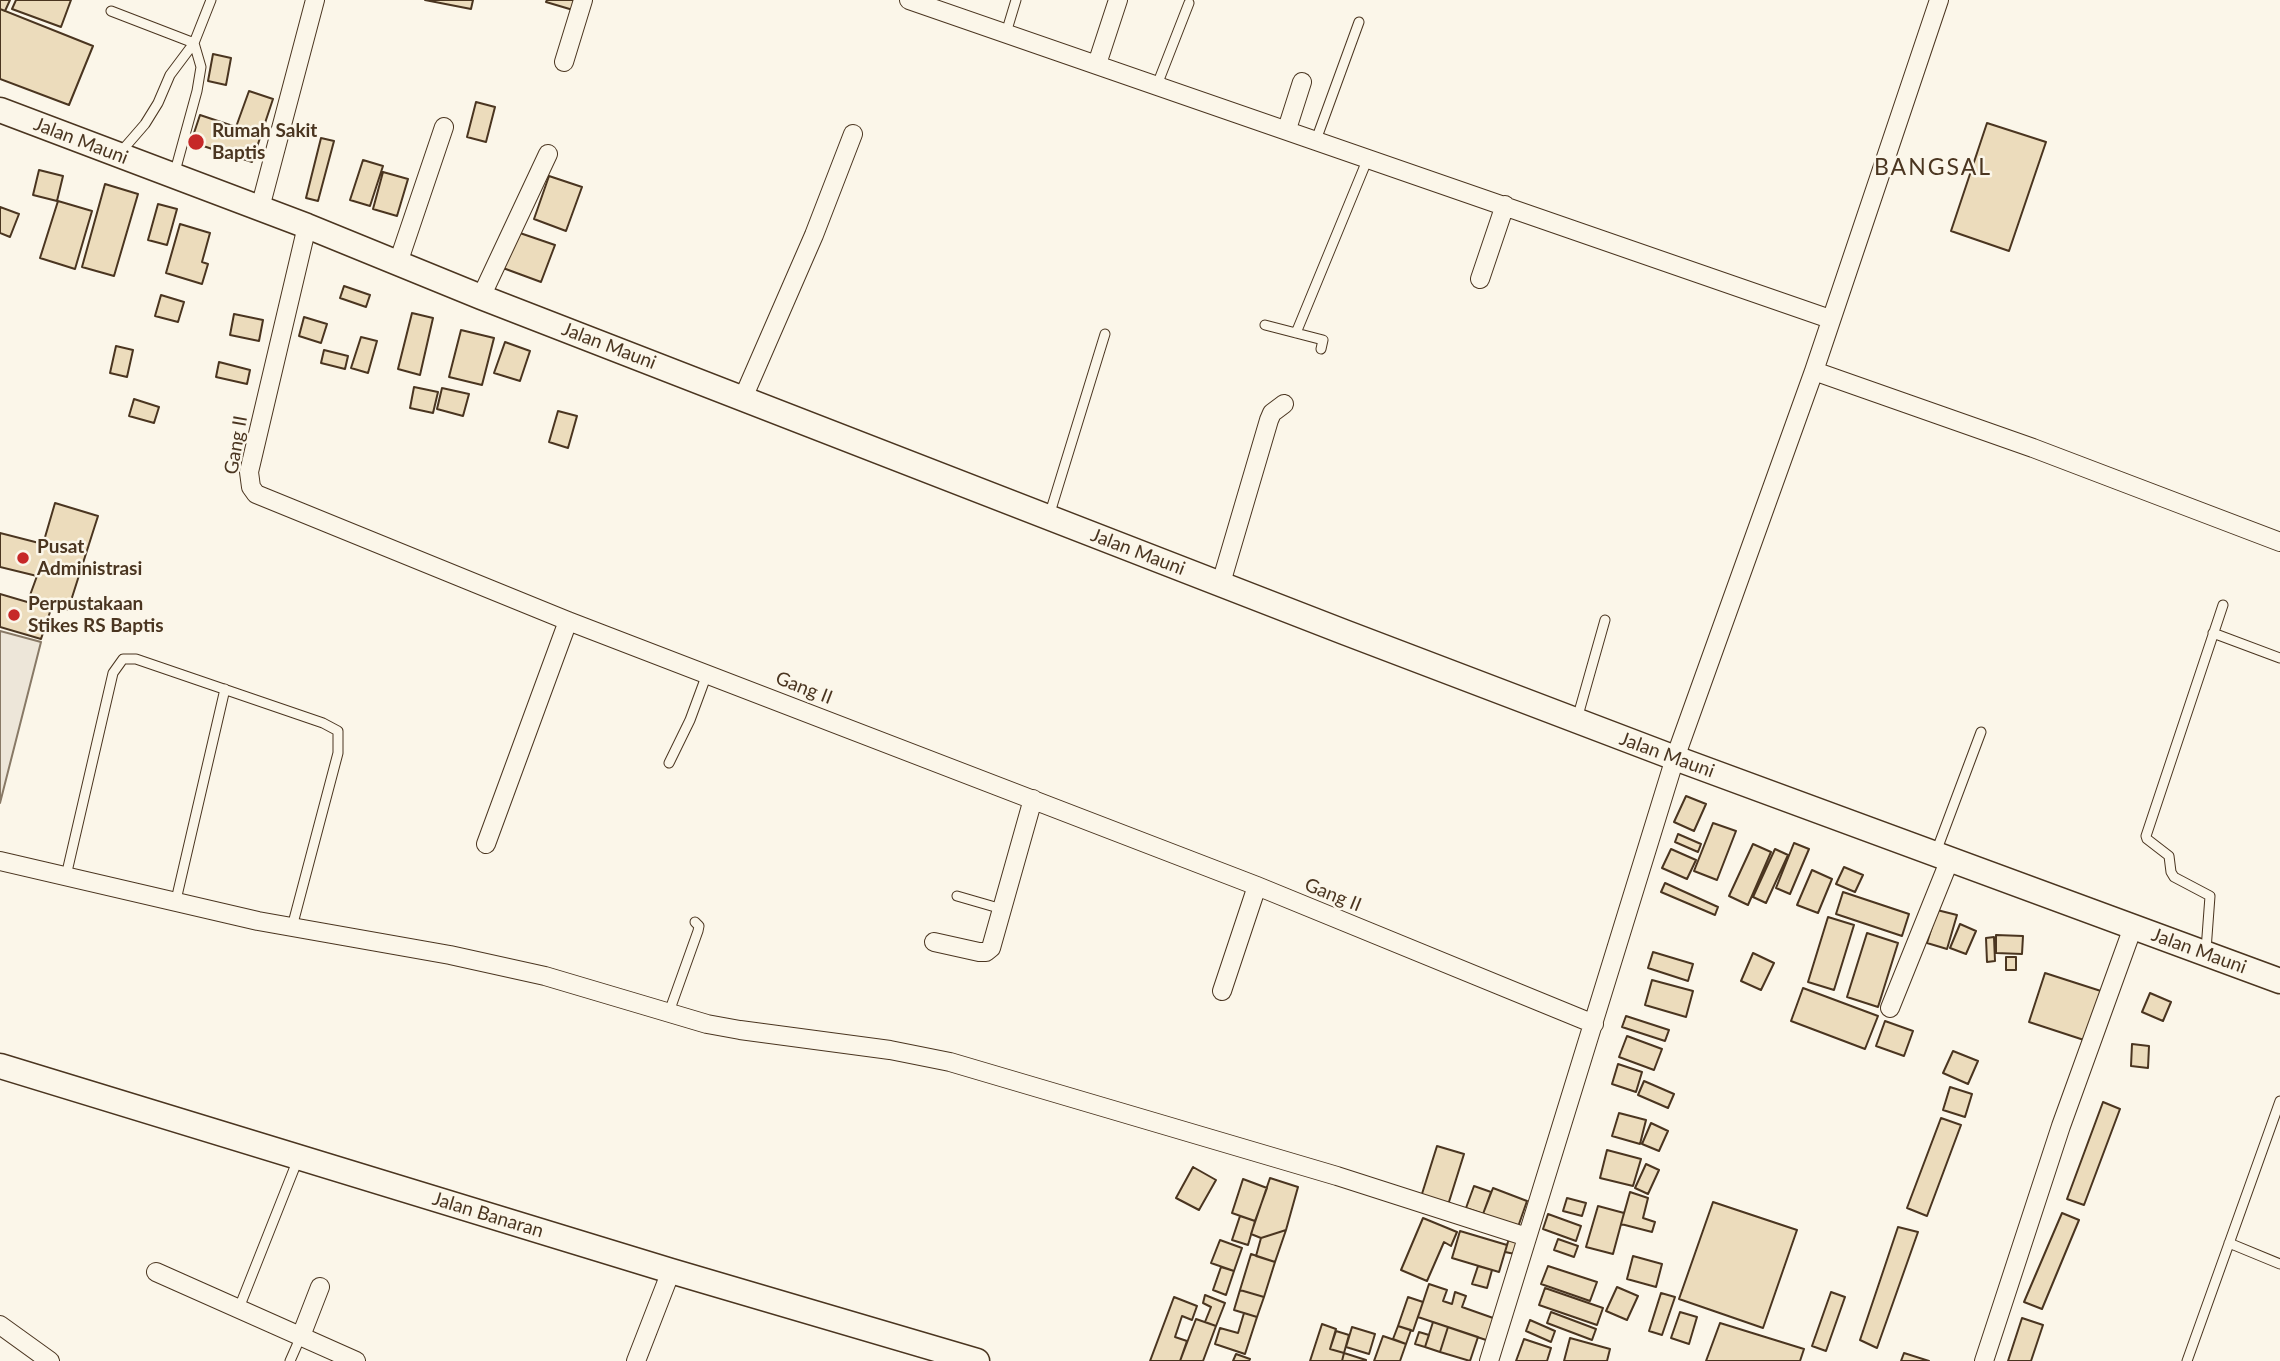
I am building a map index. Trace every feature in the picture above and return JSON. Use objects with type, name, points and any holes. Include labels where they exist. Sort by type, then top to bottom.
[{"type":"main road","name":"Jalan Mauni","points":[[0,110],[307,226],[481,297],[1576,721],[2280,981]]},
{"type":"main road","name":"Jalan Banaran","points":[[0,1066],[671,1271],[977,1361]]},
{"type":"street","points":[[260,208],[315,0]]},
{"type":"street","points":[[564,62],[583,0]]},
{"type":"street","points":[[909,0],[1830,319]]},
{"type":"street","points":[[1097,64],[1118,0]]},
{"type":"street","points":[[1489,1361],[1675,758],[1814,371],[1938,0]]},
{"type":"street","points":[[1287,130],[1302,82]]},
{"type":"street","points":[[398,263],[444,127]]},
{"type":"street","points":[[743,398],[814,236],[853,134]]},
{"type":"street","points":[[481,297],[548,154]]},
{"type":"street","points":[[1480,279],[1505,205]]},
{"type":"street","name":"Gang II","points":[[307,226],[249,472],[251,487],[262,498],[568,621],[1257,886],[1594,1024]]},
{"type":"street","points":[[1814,371],[2033,449],[2280,542]]},
{"type":"street","points":[[1221,583],[1269,420],[1272,413],[1284,404]]},
{"type":"street","points":[[486,844],[568,621]]},
{"type":"street","points":[[934,942],[986,952],[990,948],[1033,799]]},
{"type":"street","points":[[1890,1008],[1942,856]]},
{"type":"street","points":[[0,861],[292,927],[450,955],[545,976],[740,1030],[890,1050],[950,1062],[1337,1177],[1527,1237]]},
{"type":"street","points":[[1222,991],[1257,886]]},
{"type":"street","points":[[1984,1361],[2061,1126],[2133,927]]},
{"type":"street","points":[[636,1361],[671,1271]]},
{"type":"street","points":[[156,1272],[356,1361]]},
{"type":"street","points":[[301,1336],[320,1287]]},
{"type":"street","points":[[0,1325],[50,1361]]},
{"type":"lane","points":[[118,155],[145,124],[170,75],[194,43],[211,0]]},
{"type":"lane","points":[[1006,33],[1016,0]]},
{"type":"lane","points":[[1157,85],[1189,3]]},
{"type":"lane","points":[[111,11],[194,43]]},
{"type":"lane","points":[[1316,140],[1359,22]]},
{"type":"lane","points":[[174,176],[201,67],[194,43]]},
{"type":"lane","points":[[1296,333],[1368,158]]},
{"type":"lane","points":[[1265,325],[1323,340],[1321,349]]},
{"type":"lane","points":[[1049,518],[1105,334]]},
{"type":"lane","points":[[2206,952],[2210,896],[2174,877],[2169,856],[2146,836],[2223,604]]},
{"type":"lane","points":[[1576,721],[1605,620]]},
{"type":"lane","points":[[2213,634],[2280,658]]},
{"type":"lane","points":[[66,876],[113,673],[122,659],[136,659],[323,723],[338,731],[338,753],[292,927]]},
{"type":"lane","points":[[669,762],[690,720],[708,674]]},
{"type":"lane","points":[[176,900],[225,689]]},
{"type":"lane","points":[[1942,856],[1981,732]]},
{"type":"lane","points":[[957,896],[1002,909]]},
{"type":"lane","points":[[669,1012],[698,931],[699,926],[695,922]]},
{"type":"lane","points":[[2186,1361],[2280,1101]]},
{"type":"lane","points":[[239,1308],[299,1157]]},
{"type":"lane","points":[[2228,1243],[2280,1264]]},
{"type":"lane","points":[[290,1361],[301,1336]]},
{"type":"shaded area","points":[[0,631],[41,642],[0,803]]},
{"type":"building","points":[[0,0],[10,0],[5,11],[0,9]]},
{"type":"building","points":[[16,0],[71,0],[61,27],[12,9]]},
{"type":"building","points":[[425,0],[473,0],[471,9]]},
{"type":"building","points":[[575,0],[573,10],[546,2]]},
{"type":"building","points":[[0,9],[93,46],[69,105],[0,79]]},
{"type":"building","points":[[213,54],[231,58],[226,85],[208,81]]},
{"type":"building","points":[[249,91],[273,99],[252,162],[191,142],[200,115],[236,127]]},
{"type":"building","points":[[476,102],[495,107],[486,142],[467,137]]},
{"type":"building","points":[[1987,123],[2046,142],[2009,251],[1951,231]]},
{"type":"building","points":[[321,138],[334,141],[318,201],[306,198]]},
{"type":"building","points":[[363,160],[383,166],[370,206],[350,200]]},
{"type":"building","points":[[39,170],[63,176],[57,201],[33,195]]},
{"type":"building","points":[[383,172],[408,179],[397,216],[373,209]]},
{"type":"building","points":[[549,176],[582,187],[566,231],[534,219]]},
{"type":"building","points":[[105,184],[138,194],[114,276],[82,267]]},
{"type":"building","points":[[58,201],[92,211],[75,269],[40,258]]},
{"type":"building","points":[[158,204],[177,209],[167,245],[148,240]]},
{"type":"building","points":[[0,207],[19,214],[10,237],[0,233]]},
{"type":"building","points":[[180,224],[210,233],[202,262],[208,264],[202,284],[166,273]]},
{"type":"building","points":[[517,232],[555,245],[541,282],[503,268]]},
{"type":"building","points":[[344,286],[370,295],[366,307],[340,298]]},
{"type":"building","points":[[161,295],[184,302],[178,322],[155,316]]},
{"type":"building","points":[[412,313],[433,318],[420,375],[398,369]]},
{"type":"building","points":[[234,314],[263,320],[259,341],[230,335]]},
{"type":"building","points":[[304,317],[327,324],[321,343],[299,336]]},
{"type":"building","points":[[461,330],[494,338],[482,385],[449,377]]},
{"type":"building","points":[[361,337],[377,341],[368,373],[351,368]]},
{"type":"building","points":[[505,342],[530,351],[520,381],[494,373]]},
{"type":"building","points":[[116,346],[133,350],[127,377],[110,373]]},
{"type":"building","points":[[324,350],[348,356],[345,369],[321,363]]},
{"type":"building","points":[[219,362],[250,370],[247,384],[216,377]]},
{"type":"building","points":[[414,387],[438,392],[433,413],[410,408]]},
{"type":"building","points":[[442,388],[469,394],[463,416],[437,409]]},
{"type":"building","points":[[134,399],[159,407],[154,423],[129,416]]},
{"type":"building","points":[[558,411],[577,416],[568,448],[549,442]]},
{"type":"building","points":[[55,503],[98,516],[68,610],[29,598],[37,576],[0,567],[0,533],[43,544]]},
{"type":"building","points":[[0,594],[51,609],[41,639],[0,627]]},
{"type":"building","points":[[1686,796],[1706,804],[1694,831],[1674,822]]},
{"type":"building","points":[[1713,823],[1736,831],[1717,880],[1694,871]]},
{"type":"building","points":[[1678,834],[1701,844],[1698,852],[1675,842]]},
{"type":"building","points":[[1794,843],[1809,849],[1790,894],[1776,888]]},
{"type":"building","points":[[1753,844],[1771,852],[1748,905],[1729,896]]},
{"type":"building","points":[[1671,849],[1696,860],[1687,879],[1662,868]]},
{"type":"building","points":[[1775,849],[1788,855],[1766,903],[1753,897]]},
{"type":"building","points":[[1844,867],[1863,875],[1855,892],[1836,884]]},
{"type":"building","points":[[1812,870],[1832,879],[1818,913],[1797,905]]},
{"type":"building","points":[[1665,883],[1718,907],[1715,915],[1661,892]]},
{"type":"building","points":[[1843,892],[1909,914],[1902,936],[1836,914]]},
{"type":"building","points":[[1937,910],[1957,915],[1947,949],[1927,943]]},
{"type":"building","points":[[1828,917],[1854,925],[1834,990],[1808,982]]},
{"type":"building","points":[[1960,924],[1976,931],[1966,954],[1950,948]]},
{"type":"building","points":[[1867,933],[1898,943],[1878,1007],[1847,997]]},
{"type":"building","points":[[1996,935],[2023,936],[2022,954],[1996,953]]},
{"type":"building","points":[[1994,937],[1995,961],[1987,962],[1986,938]]},
{"type":"building","points":[[1653,952],[1693,964],[1688,981],[1648,968]]},
{"type":"building","points":[[1753,953],[1774,963],[1761,990],[1741,981]]},
{"type":"building","points":[[2006,957],[2016,957],[2016,970],[2006,970]]},
{"type":"building","points":[[2045,973],[2104,992],[2087,1041],[2029,1022]]},
{"type":"building","points":[[1652,980],[1693,991],[1686,1017],[1645,1005]]},
{"type":"building","points":[[1803,988],[1878,1016],[1865,1049],[1791,1021]]},
{"type":"building","points":[[2150,993],[2171,1002],[2163,1021],[2142,1012]]},
{"type":"building","points":[[1626,1016],[1669,1030],[1665,1041],[1622,1027]]},
{"type":"building","points":[[1885,1021],[1913,1031],[1904,1056],[1876,1046]]},
{"type":"building","points":[[1627,1036],[1662,1049],[1654,1070],[1619,1057]]},
{"type":"building","points":[[2132,1044],[2149,1046],[2148,1068],[2131,1066]]},
{"type":"building","points":[[1953,1051],[1978,1061],[1968,1084],[1943,1073]]},
{"type":"building","points":[[1618,1064],[1642,1072],[1636,1092],[1612,1084]]},
{"type":"building","points":[[1644,1081],[1674,1094],[1668,1108],[1638,1095]]},
{"type":"building","points":[[1950,1087],[1972,1094],[1965,1117],[1943,1110]]},
{"type":"building","points":[[2103,1102],[2120,1109],[2084,1205],[2067,1199]]},
{"type":"building","points":[[1619,1113],[1646,1120],[1640,1144],[1612,1136]]},
{"type":"building","points":[[1941,1118],[1961,1125],[1927,1216],[1907,1208]]},
{"type":"building","points":[[1651,1123],[1668,1131],[1659,1151],[1642,1144]]},
{"type":"building","points":[[1437,1146],[1464,1154],[1448,1205],[1421,1197]]},
{"type":"building","points":[[1607,1150],[1641,1159],[1633,1186],[1600,1178]]},
{"type":"building","points":[[1646,1164],[1659,1170],[1648,1194],[1635,1188]]},
{"type":"building","points":[[1193,1167],[1216,1180],[1199,1210],[1176,1198]]},
{"type":"building","points":[[1270,1178],[1298,1187],[1286,1230],[1261,1238],[1251,1234]]},
{"type":"building","points":[[1243,1179],[1267,1188],[1255,1221],[1232,1213]]},
{"type":"building","points":[[1474,1186],[1491,1192],[1483,1214],[1466,1208]]},
{"type":"building","points":[[1493,1188],[1527,1201],[1518,1227],[1483,1214]]},
{"type":"building","points":[[1630,1192],[1648,1198],[1643,1218],[1655,1222],[1652,1232],[1621,1224]]},
{"type":"building","points":[[1567,1198],[1586,1203],[1582,1216],[1563,1211]]},
{"type":"building","points":[[1713,1202],[1797,1230],[1763,1328],[1679,1299]]},
{"type":"building","points":[[1598,1206],[1624,1213],[1613,1254],[1586,1247]]},
{"type":"building","points":[[2062,1213],[2079,1220],[2042,1309],[2024,1302]]},
{"type":"building","points":[[1548,1214],[1581,1226],[1576,1241],[1543,1229]]},
{"type":"building","points":[[1240,1216],[1255,1221],[1248,1245],[1232,1240]]},
{"type":"building","points":[[1423,1218],[1457,1232],[1451,1246],[1444,1242],[1427,1281],[1401,1270]]},
{"type":"building","points":[[1898,1227],[1918,1232],[1877,1348],[1860,1340]]},
{"type":"building","points":[[1286,1230],[1275,1262],[1256,1256],[1261,1238]]},
{"type":"building","points":[[1460,1231],[1507,1245],[1499,1272],[1452,1258]]},
{"type":"building","points":[[1510,1235],[1519,1238],[1515,1254],[1505,1252]]},
{"type":"building","points":[[1558,1239],[1578,1246],[1574,1257],[1554,1250]]},
{"type":"building","points":[[1220,1240],[1242,1248],[1234,1271],[1211,1263]]},
{"type":"building","points":[[1251,1254],[1275,1262],[1264,1297],[1240,1290]]},
{"type":"building","points":[[1633,1256],[1662,1264],[1656,1287],[1627,1279]]},
{"type":"building","points":[[1478,1266],[1492,1270],[1487,1288],[1472,1284]]},
{"type":"building","points":[[1548,1266],[1597,1282],[1590,1301],[1541,1284]]},
{"type":"building","points":[[1221,1267],[1234,1271],[1226,1295],[1213,1290]]},
{"type":"building","points":[[1429,1284],[1447,1290],[1443,1301],[1452,1304],[1455,1292],[1466,1296],[1462,1307],[1496,1319],[1489,1341],[1418,1317]]},
{"type":"building","points":[[1617,1287],[1638,1296],[1627,1320],[1606,1311]]},
{"type":"building","points":[[1545,1288],[1603,1308],[1597,1325],[1539,1305]]},
{"type":"building","points":[[1240,1290],[1264,1297],[1257,1317],[1234,1310]]},
{"type":"building","points":[[1831,1292],[1845,1297],[1826,1351],[1812,1346]]},
{"type":"building","points":[[1661,1293],[1675,1297],[1662,1335],[1649,1331]]},
{"type":"building","points":[[1205,1295],[1225,1303],[1216,1326],[1205,1322],[1211,1307],[1203,1303]]},
{"type":"building","points":[[1174,1297],[1197,1306],[1192,1320],[1182,1316],[1175,1337],[1187,1341],[1180,1361],[1150,1361]]},
{"type":"building","points":[[1408,1297],[1423,1302],[1413,1331],[1398,1326]]},
{"type":"building","points":[[1551,1312],[1596,1329],[1592,1340],[1547,1323]]},
{"type":"building","points":[[1680,1312],[1697,1317],[1689,1344],[1671,1338]]},
{"type":"building","points":[[1244,1313],[1257,1317],[1245,1354],[1215,1344],[1220,1328],[1238,1333]]},
{"type":"building","points":[[2022,1318],[2043,1325],[2031,1361],[2008,1361]]},
{"type":"building","points":[[1196,1319],[1216,1326],[1203,1361],[1180,1361]]},
{"type":"building","points":[[1530,1320],[1555,1331],[1551,1342],[1526,1331]]},
{"type":"building","points":[[1433,1322],[1448,1327],[1440,1352],[1425,1347]]},
{"type":"building","points":[[1720,1323],[1804,1349],[1800,1361],[1706,1361]]},
{"type":"building","points":[[1322,1324],[1336,1329],[1330,1349],[1344,1353],[1342,1361],[1310,1361]]},
{"type":"building","points":[[1398,1326],[1411,1330],[1406,1344],[1393,1339]]},
{"type":"building","points":[[1352,1327],[1375,1334],[1369,1354],[1346,1347]]},
{"type":"building","points":[[1448,1327],[1478,1337],[1470,1361],[1440,1352]]},
{"type":"building","points":[[1336,1331],[1349,1335],[1344,1353],[1330,1349]]},
{"type":"building","points":[[1419,1332],[1429,1335],[1425,1347],[1415,1344]]},
{"type":"building","points":[[1383,1336],[1406,1344],[1400,1361],[1374,1361]]},
{"type":"building","points":[[1570,1338],[1610,1349],[1607,1361],[1564,1361]]},
{"type":"building","points":[[1524,1339],[1551,1348],[1547,1361],[1516,1361]]},
{"type":"building","points":[[1344,1353],[1366,1360],[1366,1361],[1342,1361]]},
{"type":"building","points":[[1904,1353],[1929,1361],[1901,1361]]},
{"type":"building","points":[[1236,1354],[1250,1359],[1233,1361]]},
{"type":"place","name":"Rumah Sakit Baptis","points":[[196,142]]},
{"type":"place","name":"Pusat Administrasi","points":[[23,558]]},
{"type":"place","name":"Perpustakaan Stikes RS Baptis","points":[[14,615]]},
{"type":"district","name":"BANGSAL","points":[[1933,168]]}]
